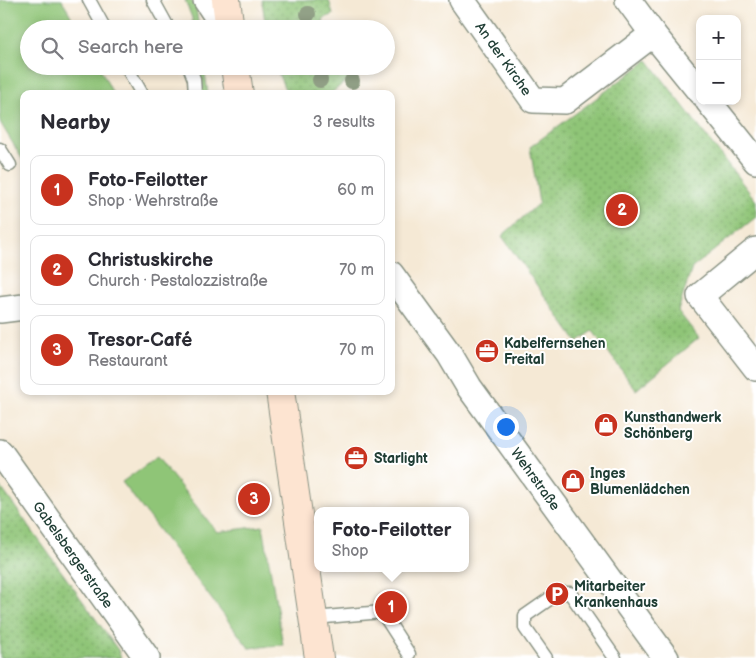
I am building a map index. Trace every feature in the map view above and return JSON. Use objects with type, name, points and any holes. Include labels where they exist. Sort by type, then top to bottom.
[{"type":"main road","points":[[226,0],[229,20]]},
{"type":"main road","points":[[236,75],[238,90]]},
{"type":"main road","points":[[281,395],[320,658]]},
{"type":"street","points":[[206,0],[219,20]]},
{"type":"street","name":"An der Kirche","points":[[462,0],[533,100],[566,101],[653,34]]},
{"type":"street","points":[[628,0],[696,87]]},
{"type":"street","points":[[711,105],[756,161]]},
{"type":"street","points":[[756,250],[700,296],[756,368]]},
{"type":"street","name":"Wehrstraße","points":[[395,279],[450,355],[469,387],[666,658]]},
{"type":"street","points":[[0,310],[20,308]]},
{"type":"street","name":"Gabelsbergerstraße","points":[[0,452],[147,658]]},
{"type":"lane","points":[[89,0],[100,20]]},
{"type":"lane","points":[[153,0],[164,20]]},
{"type":"lane","points":[[131,75],[140,90]]},
{"type":"lane","points":[[192,75],[195,90]]},
{"type":"lane","points":[[0,149],[10,165]]},
{"type":"lane","points":[[546,658],[525,628],[525,616],[558,593],[570,593],[615,658]]},
{"type":"lane","points":[[314,618],[382,612],[408,654]]},
{"type":"green space","points":[[0,0],[62,0],[73,20],[20,20],[20,75],[104,75],[111,90],[20,90],[20,155],[0,122]]},
{"type":"green space","points":[[185,0],[191,0],[196,7],[198,20],[192,20]]},
{"type":"green space","points":[[262,0],[329,0],[333,15],[323,20],[265,20]]},
{"type":"green space","points":[[648,60],[756,201],[756,217],[692,268],[678,311],[699,338],[636,390],[593,331],[577,342],[502,236],[539,203],[530,147]]},
{"type":"green space","points":[[199,75],[205,75],[207,90],[201,90]]},
{"type":"green space","points":[[279,75],[354,75],[335,90],[285,90]]},
{"type":"green space","points":[[157,457],[217,532],[263,526],[283,645],[249,648],[122,482]]},
{"type":"green space","points":[[0,486],[118,650],[121,658],[0,658]]},
{"type":"place","name":"Christuskirche","points":[[622,210]]},
{"type":"place","name":"Kabelfernsehen Freital","points":[[487,351]]},
{"type":"place","name":"Kunsthandwerk Schönberg","points":[[606,425]]},
{"type":"place","name":"Starlight","points":[[356,458]]},
{"type":"place","name":"Inges Blumenlädchen","points":[[573,481]]},
{"type":"place","name":"Tresor-Café","points":[[254,499]]},
{"type":"place","name":"Mitarbeiter Krankenhaus","points":[[557,594]]},
{"type":"place","name":"Foto-Feilotter","points":[[391,607]]}]
